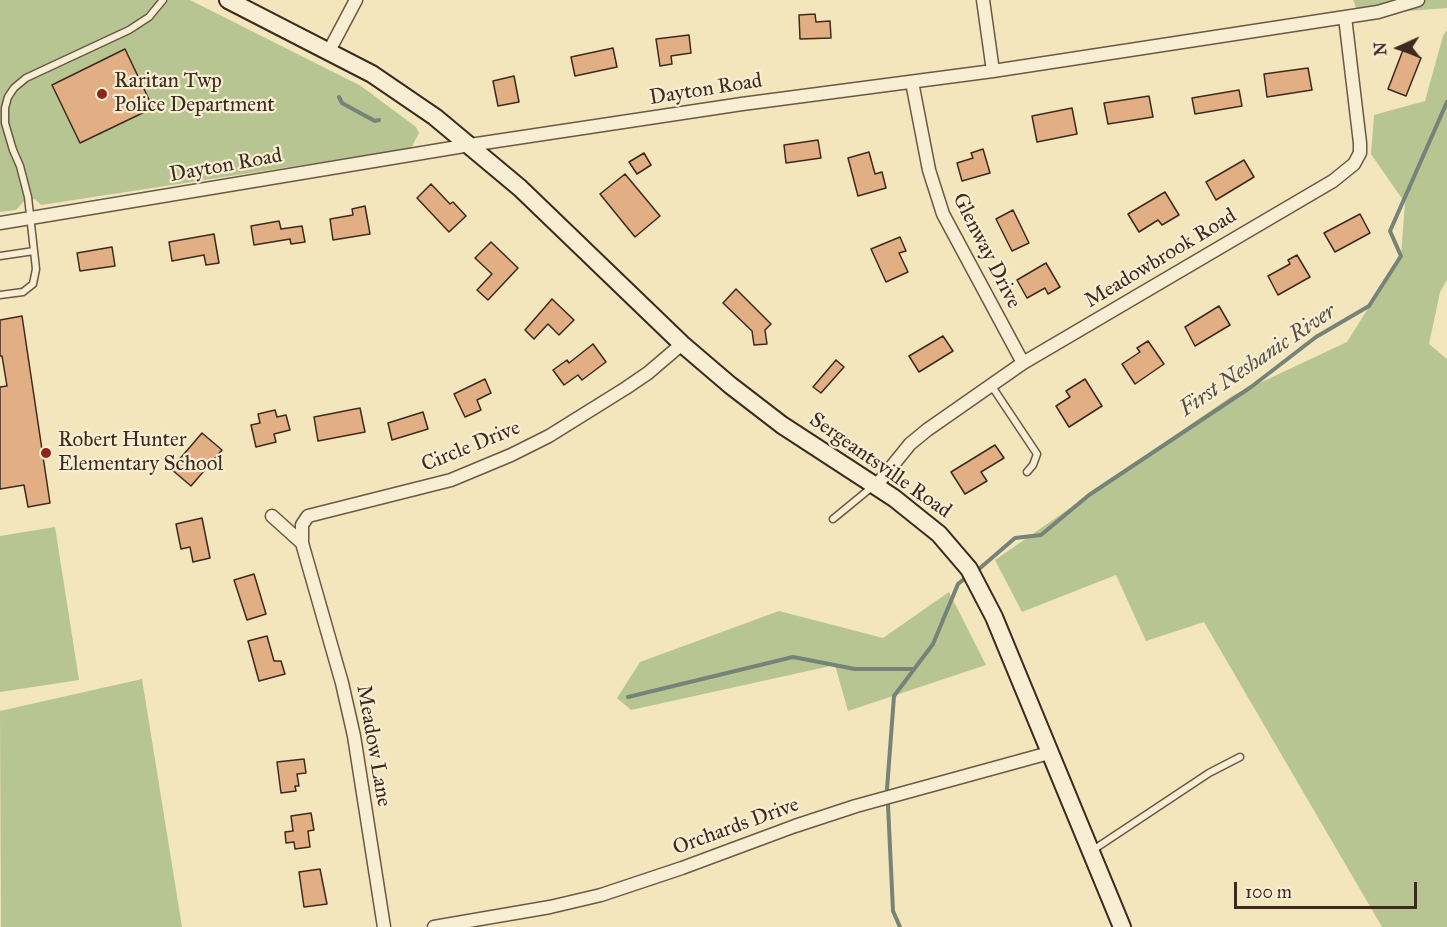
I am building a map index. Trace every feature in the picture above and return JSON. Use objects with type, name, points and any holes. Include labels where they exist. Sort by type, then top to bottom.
[{"type":"main road","name":"Sergeantsville Road","points":[[228,0],[372,74],[435,117],[520,188],[682,344],[730,385],[782,425],[894,498],[939,534],[969,570],[994,617],[1122,927]]},
{"type":"street","points":[[329,51],[356,0]]},
{"type":"street","points":[[983,0],[993,71]]},
{"type":"street","name":"Dayton Road","points":[[0,223],[470,145],[742,104],[993,71],[1378,12],[1418,0]]},
{"type":"street","name":"Meadowbrook Road","points":[[875,486],[910,444],[1023,363],[1345,173],[1360,153],[1360,143],[1345,17]]},
{"type":"street","name":"Glenway Drive","points":[[912,82],[929,170],[943,214],[1023,363]]},
{"type":"street","name":"Circle Drive","points":[[302,543],[302,525],[308,516],[441,483],[511,456],[549,436],[626,388],[682,344]]},
{"type":"street","points":[[272,516],[302,543]]},
{"type":"street","name":"Meadow Lane","points":[[302,543],[342,683],[354,735],[384,927]]},
{"type":"street","name":"Orchards Drive","points":[[434,927],[550,907],[601,895],[856,806],[1049,753]]},
{"type":"lane","points":[[0,295],[23,292],[33,284],[36,269],[28,197],[5,123],[8,97],[14,88],[26,78],[139,23],[157,9],[163,0]]},
{"type":"lane","points":[[0,256],[34,251]]},
{"type":"lane","points":[[991,385],[1037,454],[1033,465],[1027,472]]},
{"type":"lane","points":[[833,519],[875,486]]},
{"type":"lane","points":[[1090,852],[1209,773],[1240,757]]},
{"type":"green space","points":[[0,0],[190,0],[361,86],[416,127],[419,133],[411,148],[41,205],[35,199],[23,202],[16,210],[0,212]]},
{"type":"green space","points":[[1353,0],[1447,0],[1447,8],[1359,15]]},
{"type":"green space","points":[[1447,30],[1447,280],[1440,292],[1429,344],[1447,359],[1447,927],[1382,927],[1204,622],[1146,641],[1116,575],[1022,612],[995,560],[1232,396],[1347,342],[1401,256],[1405,203],[1371,154],[1374,115],[1425,101],[1443,36]]},
{"type":"green space","points":[[55,527],[79,680],[0,692],[0,536]]},
{"type":"green space","points":[[949,592],[986,665],[848,711],[835,665],[631,710],[617,698],[640,662],[779,611],[883,638]]},
{"type":"green space","points":[[142,679],[182,927],[1,927],[0,711]]},
{"type":"building","points":[[815,14],[816,22],[830,21],[831,38],[800,39],[799,15]]},
{"type":"building","points":[[689,35],[691,53],[671,56],[672,64],[660,66],[656,39]]},
{"type":"building","points":[[613,48],[617,67],[575,76],[571,57]]},
{"type":"building","name":"Raritan Twp Police Department","points":[[125,49],[153,108],[80,143],[52,85]]},
{"type":"building","points":[[1403,50],[1421,58],[1406,96],[1388,89]]},
{"type":"building","points":[[1308,68],[1312,90],[1267,97],[1264,74]]},
{"type":"building","points":[[514,76],[519,102],[498,106],[493,81]]},
{"type":"building","points":[[1239,90],[1242,106],[1195,114],[1192,98]]},
{"type":"building","points":[[1149,96],[1153,117],[1108,124],[1104,103]]},
{"type":"building","points":[[1072,108],[1077,134],[1037,142],[1032,116]]},
{"type":"building","points":[[818,140],[821,158],[786,163],[784,145]]},
{"type":"building","points":[[983,149],[990,173],[962,181],[957,163],[973,158],[971,153]]},
{"type":"building","points":[[869,152],[875,174],[882,172],[886,188],[858,196],[848,158]]},
{"type":"building","points":[[644,153],[651,165],[637,174],[629,162]]},
{"type":"building","points":[[1244,160],[1254,177],[1216,200],[1206,182]]},
{"type":"building","points":[[625,174],[660,216],[635,237],[600,194]]},
{"type":"building","points":[[431,184],[450,204],[453,202],[466,216],[449,232],[417,198]]},
{"type":"building","points":[[1165,192],[1179,215],[1162,225],[1158,220],[1139,232],[1128,214]]},
{"type":"building","points":[[365,206],[370,234],[333,240],[330,219],[353,215],[352,209]]},
{"type":"building","points":[[1013,210],[1029,243],[1012,251],[996,219]]},
{"type":"building","points":[[1360,214],[1370,233],[1335,252],[1324,233]]},
{"type":"building","points":[[279,221],[281,229],[302,226],[305,242],[291,244],[290,239],[254,245],[251,226]]},
{"type":"building","points":[[214,234],[219,263],[206,265],[204,255],[172,261],[169,242]]},
{"type":"building","points":[[900,237],[906,251],[899,253],[908,272],[886,282],[871,249]]},
{"type":"building","points":[[491,242],[518,268],[488,300],[477,290],[492,274],[475,258]]},
{"type":"building","points":[[112,247],[115,266],[80,271],[77,253]]},
{"type":"building","points":[[1297,255],[1310,277],[1278,295],[1268,276],[1290,264],[1288,260]]},
{"type":"building","points":[[1046,263],[1060,287],[1048,294],[1045,288],[1027,298],[1017,280]]},
{"type":"building","points":[[736,289],[771,324],[765,330],[767,344],[754,345],[752,331],[723,303]]},
{"type":"building","points":[[552,299],[574,320],[559,335],[548,324],[534,339],[525,330]]},
{"type":"building","points":[[1219,306],[1230,325],[1195,346],[1185,327]]},
{"type":"building","points":[[22,316],[50,503],[28,507],[24,485],[0,489],[0,387],[7,386],[2,356],[0,356],[0,320]]},
{"type":"building","points":[[943,336],[953,351],[919,372],[909,356]]},
{"type":"building","points":[[1148,341],[1164,364],[1135,384],[1122,364],[1140,352],[1137,348]]},
{"type":"building","points":[[593,344],[606,362],[582,380],[578,375],[564,385],[553,370],[567,360],[569,363]]},
{"type":"building","points":[[836,360],[844,367],[821,393],[813,387]]},
{"type":"building","points":[[485,379],[491,393],[477,400],[481,410],[465,417],[454,394]]},
{"type":"building","points":[[1085,379],[1102,406],[1069,427],[1056,406],[1070,397],[1066,391]]},
{"type":"building","points":[[360,408],[365,432],[318,441],[314,417]]},
{"type":"building","points":[[275,410],[277,417],[286,415],[290,430],[274,434],[276,442],[256,447],[251,425],[260,423],[258,414]]},
{"type":"building","points":[[423,412],[428,429],[392,440],[388,423]]},
{"type":"building","points":[[202,433],[222,450],[191,486],[171,469]]},
{"type":"building","points":[[995,445],[1004,458],[981,472],[987,481],[965,494],[951,472]]},
{"type":"building","points":[[202,518],[210,558],[193,562],[190,547],[181,549],[176,524]]},
{"type":"building","points":[[254,574],[266,614],[247,620],[234,580]]},
{"type":"building","points":[[267,636],[274,661],[281,661],[285,674],[259,681],[248,641]]},
{"type":"building","points":[[304,759],[306,773],[297,774],[299,786],[295,786],[296,791],[281,793],[277,762]]},
{"type":"building","points":[[311,813],[314,830],[308,831],[310,847],[295,849],[294,842],[286,843],[285,832],[293,831],[291,816]]},
{"type":"building","points":[[320,869],[327,904],[304,907],[299,872]]},
{"type":"waterway","points":[[339,97],[342,103],[375,121],[379,120]]},
{"type":"waterway","name":"First Neshanic River","points":[[979,569],[1015,538],[1041,535],[1089,495],[1251,387],[1316,337],[1369,306],[1401,256],[1390,231],[1447,102]]},
{"type":"waterway","points":[[887,789],[894,696],[933,644],[958,584],[964,579]]},
{"type":"waterway","points":[[628,697],[793,657],[855,669],[914,669]]},
{"type":"waterway","points":[[888,805],[893,911],[900,927]]},
{"type":"place","name":"Raritan Twp Police Department","points":[[102,94]]},
{"type":"place","name":"Robert Hunter Elementary School","points":[[46,453]]}]
